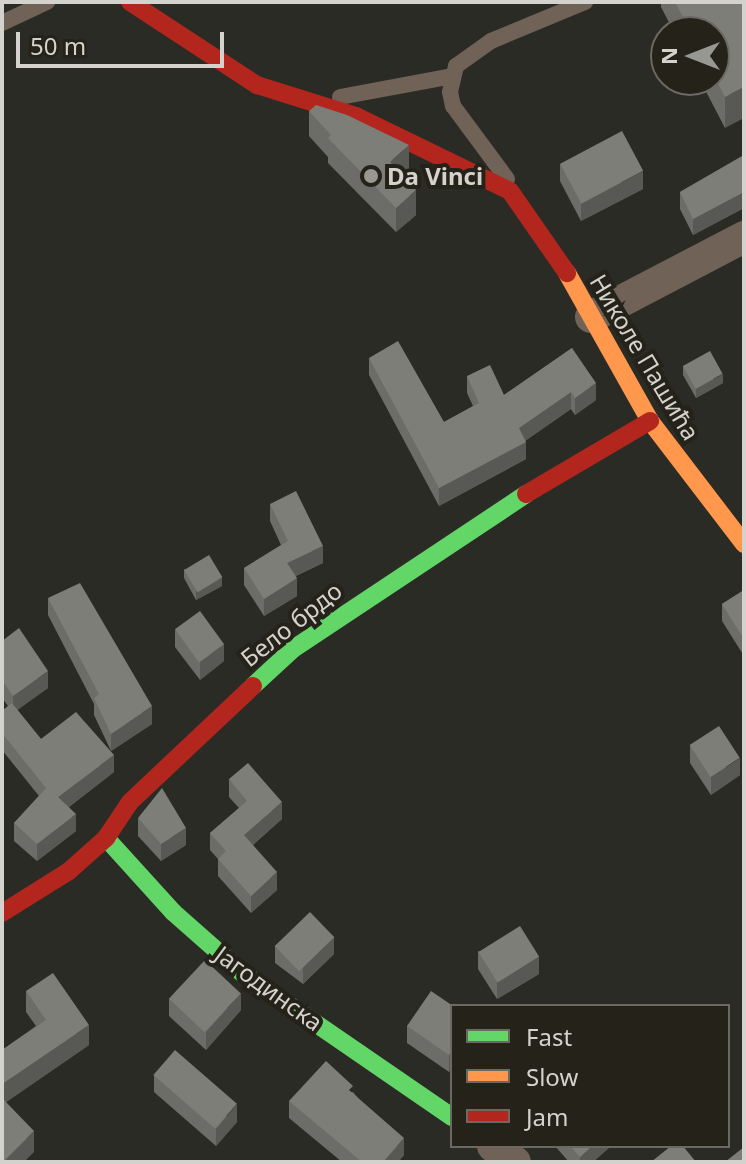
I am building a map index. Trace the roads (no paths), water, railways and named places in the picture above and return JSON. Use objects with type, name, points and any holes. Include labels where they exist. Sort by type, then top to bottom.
[{"type":"street","name":"Николе Пашића","points":[[129,2],[257,85],[320,101],[405,136],[510,191],[553,248],[650,421],[744,544]]},
{"type":"street","points":[[591,317],[744,237]]},
{"type":"street","name":"Бело брдо","points":[[2,913],[69,871],[106,838],[130,802],[293,649],[474,524],[650,421]]},
{"type":"street","name":"Јагодинска","points":[[106,838],[173,912],[241,972],[450,1116]]},
{"type":"street","points":[[496,1148],[515,1162]]},
{"type":"lane","points":[[2,23],[47,2]]},
{"type":"lane","points":[[452,76],[464,56],[585,2]]},
{"type":"lane","name":"Николе Пашића","points":[[320,101],[452,76],[453,106],[497,160],[510,191]]},
{"type":"place","name":"Da Vinci","points":[[371,176]]}]
